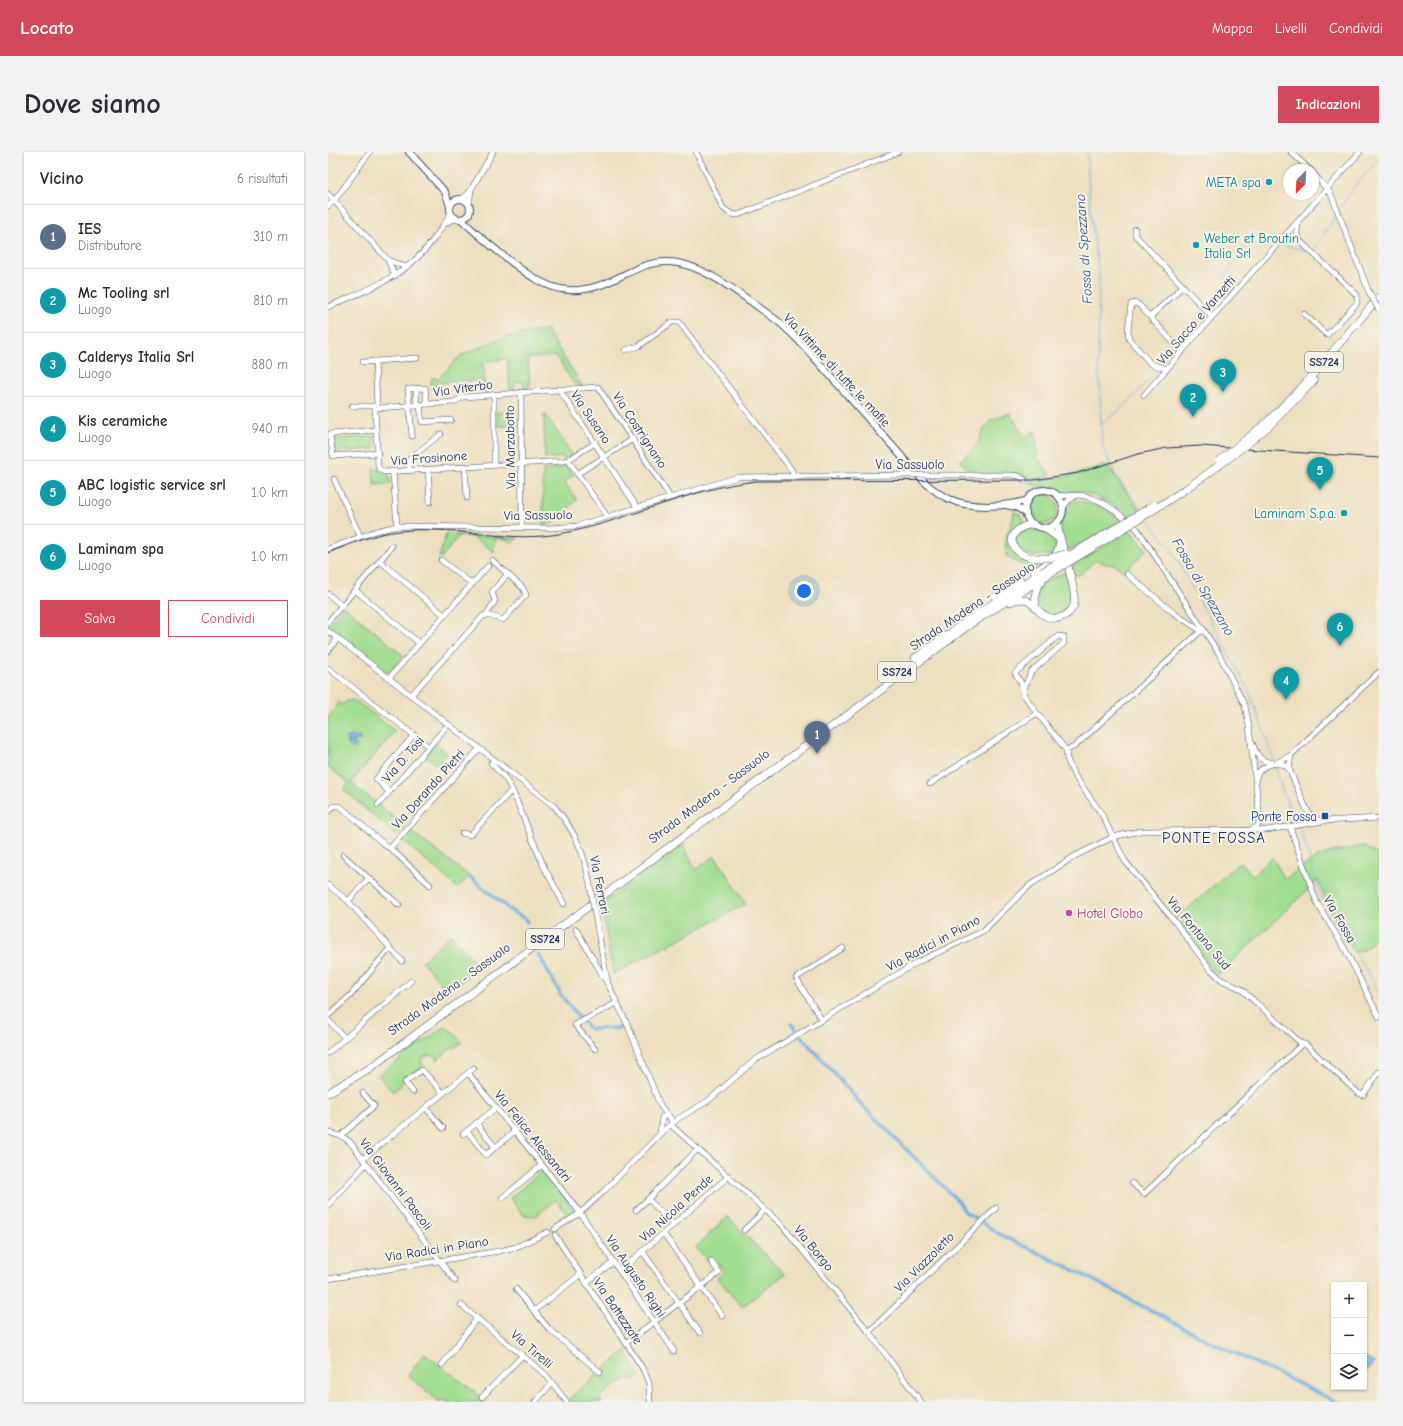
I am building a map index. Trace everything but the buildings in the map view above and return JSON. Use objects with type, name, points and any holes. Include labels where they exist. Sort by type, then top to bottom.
[{"type":"highway","name":"Strada Modena - Sassuolo","points":[[328,1093],[370,1068],[972,623],[1045,575],[1078,550],[1197,477],[1268,425],[1379,297]]},
{"type":"highway","name":"Strada Modena - Sassuolo","points":[[328,1088],[368,1064],[969,619],[1061,567],[1199,481],[1236,454],[1307,389],[1379,304]]},
{"type":"highway","points":[[999,606],[1018,599],[1025,600],[1036,607],[1044,615],[1055,618],[1067,614],[1075,604],[1075,592],[1059,540],[1056,523]]},
{"type":"highway","points":[[1033,524],[1019,528],[1015,531],[1012,542],[1014,548],[1021,555],[1036,558],[1056,557],[1078,550]]},
{"type":"highway","points":[[1045,528],[1050,530],[1059,540]]},
{"type":"highway","points":[[969,619],[1003,591],[1051,561],[1056,556],[1059,540]]},
{"type":"highway","points":[[1036,607],[1037,588],[1045,575]]},
{"type":"main road","points":[[409,152],[445,192],[468,203],[471,208],[469,221],[476,234]]},
{"type":"main road","points":[[445,192],[450,210],[459,219],[469,214]]},
{"type":"main road","points":[[450,210],[460,199]]},
{"type":"main road","name":"Via Vittime di tutte le mafie","points":[[459,219],[537,281],[558,289],[580,290],[592,288],[643,266],[656,263],[676,262],[698,268],[782,324],[907,463],[936,492],[951,500],[965,504],[1003,504],[1028,500]]},
{"type":"main road","points":[[1042,491],[1056,495],[1062,504],[1062,509],[1061,515],[1056,523],[1045,528],[1033,524],[1026,513],[1028,500],[1034,494],[1042,491]]},
{"type":"main road","name":"Via Vittime di tutte le mafie","points":[[1003,504],[1016,507],[1026,513]]},
{"type":"street","points":[[328,206],[334,201],[370,152]]},
{"type":"street","points":[[460,199],[471,188],[493,152]]},
{"type":"street","points":[[696,152],[723,208],[729,213],[738,215],[898,152]]},
{"type":"street","points":[[1292,152],[1304,164]]},
{"type":"street","name":"Via Sacco e Vanzetti","points":[[1144,395],[1212,316],[1360,152]]},
{"type":"street","points":[[1319,179],[1328,189],[1369,292],[1379,310]]},
{"type":"street","points":[[468,203],[471,188]]},
{"type":"street","points":[[328,194],[388,260],[395,276]]},
{"type":"street","points":[[328,307],[395,276],[427,247],[442,226],[450,210]]},
{"type":"street","points":[[442,226],[451,220],[459,219]]},
{"type":"street","points":[[1295,236],[1298,221]]},
{"type":"street","points":[[1135,229],[1135,235],[1212,316]]},
{"type":"street","points":[[1289,231],[1357,295],[1358,299],[1357,303],[1327,335],[1304,314]]},
{"type":"street","points":[[1283,238],[1295,236]]},
{"type":"street","points":[[388,260],[406,267]]},
{"type":"street","points":[[1150,317],[1183,286]]},
{"type":"street","points":[[1167,369],[1151,364],[1128,336],[1129,308],[1131,304],[1136,303],[1182,352]]},
{"type":"street","points":[[626,350],[639,346],[672,322],[679,322],[794,476]]},
{"type":"street","points":[[363,362],[417,358]]},
{"type":"street","name":"Via Frosinone","points":[[375,361],[377,407],[376,430],[379,469],[384,472],[568,460]]},
{"type":"street","points":[[416,388],[422,422],[451,420]]},
{"type":"street","points":[[412,436],[408,389],[425,388],[427,404]]},
{"type":"street","name":"Via Costrignano","points":[[560,389],[600,388],[670,497]]},
{"type":"street","name":"Via Viterbo","points":[[352,406],[409,406],[454,402],[463,397],[560,389]]},
{"type":"street","name":"Via Susano","points":[[560,389],[637,507]]},
{"type":"street","name":"Via Marzabotto","points":[[521,392],[522,527]]},
{"type":"street","points":[[494,394],[494,465]]},
{"type":"street","points":[[376,430],[330,434],[330,445],[333,456],[378,453]]},
{"type":"street","points":[[409,470],[410,458],[441,434]]},
{"type":"street","points":[[577,474],[633,439]]},
{"type":"street","points":[[595,443],[568,460],[607,516]]},
{"type":"street","points":[[465,466],[467,498]]},
{"type":"street","points":[[428,469],[430,502]]},
{"type":"street","points":[[393,472],[397,526]]},
{"type":"street","name":"Via Sassuolo","points":[[328,550],[360,536],[397,526],[571,527],[738,477],[1012,475],[1019,476],[1025,480]]},
{"type":"street","points":[[334,479],[360,536]]},
{"type":"street","points":[[1056,495],[1065,497],[1079,495],[1099,502],[1111,508],[1138,530],[1202,630],[1218,652],[1241,696],[1247,713],[1251,738],[1252,759],[1260,820],[1257,827],[1244,830]]},
{"type":"street","points":[[1062,509],[1068,501],[1079,495]]},
{"type":"street","points":[[328,622],[392,546]]},
{"type":"street","points":[[441,560],[472,584]]},
{"type":"street","points":[[486,615],[503,620],[526,595],[523,588],[492,560]]},
{"type":"street","points":[[380,561],[444,615]]},
{"type":"street","points":[[389,678],[488,566]]},
{"type":"street","points":[[411,695],[486,615],[495,601],[492,592],[508,574]]},
{"type":"street","points":[[1127,574],[1174,613],[1202,630]]},
{"type":"street","points":[[355,590],[419,644]]},
{"type":"street","points":[[328,594],[342,606]]},
{"type":"street","points":[[1023,691],[1031,672],[1064,643],[1064,637],[1058,636],[1016,672],[1015,676],[1021,683],[1023,691],[1037,713],[1066,750],[1074,747],[1202,630]]},
{"type":"street","name":"Via Ferrari","points":[[328,631],[479,749],[542,795],[565,819],[580,845],[588,870],[608,984],[629,1028],[660,1105],[669,1117]]},
{"type":"street","points":[[328,651],[338,638]]},
{"type":"street","points":[[328,668],[429,746]]},
{"type":"street","points":[[1255,780],[1260,770],[1271,764],[1281,763],[1291,755],[1379,672]]},
{"type":"street","points":[[930,784],[1037,713]]},
{"type":"street","points":[[437,716],[445,728],[459,733]]},
{"type":"street","name":"Via D. Tosi","points":[[378,805],[445,728]]},
{"type":"street","points":[[389,792],[376,779],[414,735]]},
{"type":"street","points":[[1251,738],[1258,756],[1271,764]]},
{"type":"street","name":"Via Dorando Pietri","points":[[392,846],[479,749]]},
{"type":"street","name":"Via Fontana Sud","points":[[1066,750],[1067,759],[1074,775],[1101,813],[1125,861],[1175,922],[1210,969],[1222,980],[1241,989],[1302,1044],[1305,1044],[1358,1093],[1363,1095],[1379,1072]]},
{"type":"street","points":[[1289,769],[1291,755]]},
{"type":"street","points":[[491,763],[505,778],[512,790],[544,867],[564,904]]},
{"type":"street","points":[[1281,763],[1289,769],[1312,819],[1324,821]]},
{"type":"street","points":[[505,778],[510,771]]},
{"type":"street","points":[[462,833],[470,835],[512,790]]},
{"type":"street","points":[[328,812],[334,806],[340,806],[392,846],[430,885]]},
{"type":"street","points":[[1299,826],[1307,818],[1306,808]]},
{"type":"street","name":"Via Radici in Piano","points":[[328,1278],[516,1247],[553,1233],[580,1213],[602,1193],[660,1134],[682,1116],[708,1101],[755,1060],[918,962],[983,931],[1030,885],[1075,856],[1113,837],[1140,831],[1272,830],[1324,821],[1379,818]]},
{"type":"street","points":[[1260,820],[1272,830]]},
{"type":"street","name":"Via Fossa","points":[[1299,826],[1317,902],[1346,952],[1379,1017]]},
{"type":"street","points":[[343,855],[399,905]]},
{"type":"street","points":[[348,901],[369,878]]},
{"type":"street","points":[[328,885],[348,901],[402,961]]},
{"type":"street","name":"Via Ferrari","points":[[576,929],[603,980],[608,984]]},
{"type":"street","points":[[328,1016],[350,996],[390,948]]},
{"type":"street","points":[[821,1019],[796,978],[844,948]]},
{"type":"street","points":[[328,1053],[411,981]]},
{"type":"street","points":[[595,1049],[576,1025],[616,1003]]},
{"type":"street","points":[[328,1020],[345,1038]]},
{"type":"street","points":[[1132,1183],[1144,1194],[1302,1044]]},
{"type":"street","points":[[328,1205],[365,1162],[443,1093],[474,1068]]},
{"type":"street","points":[[413,1092],[405,1082],[422,1070],[443,1093]]},
{"type":"street","name":"Via Felice Alessandri","points":[[468,1073],[580,1213]]},
{"type":"street","points":[[343,1137],[345,1132],[374,1106],[362,1093]]},
{"type":"street","name":"Via Ferrari","points":[[660,1105],[661,1121]]},
{"type":"street","points":[[426,1108],[443,1128]]},
{"type":"street","points":[[496,1108],[465,1133],[486,1154],[515,1131]]},
{"type":"street","name":"Via Radici in Piano","points":[[661,1121],[669,1117],[682,1116]]},
{"type":"street","points":[[661,1121],[664,1128],[671,1126],[669,1117]]},
{"type":"street","points":[[660,1134],[661,1121]]},
{"type":"street","points":[[476,1123],[495,1147]]},
{"type":"street","name":"Via Borgo","points":[[671,1126],[697,1150],[729,1176],[782,1225],[869,1332],[920,1402]]},
{"type":"street","name":"Via Giovanni Pascoli","points":[[328,1132],[343,1137],[350,1142],[455,1281]]},
{"type":"street","points":[[636,1210],[697,1150]]},
{"type":"street","points":[[502,1198],[542,1165]]},
{"type":"street","name":"Via Nicola Pende","points":[[620,1271],[729,1176]]},
{"type":"street","points":[[648,1199],[674,1225]]},
{"type":"street","name":"Via Viazzoletto","points":[[869,1332],[996,1208]]},
{"type":"street","points":[[744,1230],[765,1210]]},
{"type":"street","name":"Via Augusto Righi","points":[[580,1213],[674,1351]]},
{"type":"street","name":"Via Battezzate","points":[[553,1233],[627,1342],[647,1376],[650,1389],[650,1402]]},
{"type":"street","points":[[664,1234],[722,1316]]},
{"type":"street","points":[[643,1252],[700,1333]]},
{"type":"street","points":[[627,1342],[719,1273],[711,1261]]},
{"type":"street","points":[[586,1283],[613,1262]]},
{"type":"street","points":[[534,1311],[580,1274]]},
{"type":"street","points":[[516,1289],[549,1328],[600,1372]]},
{"type":"street","name":"Via Tirelli","points":[[461,1305],[522,1354],[552,1383],[567,1402]]},
{"type":"street","points":[[442,1365],[477,1318]]},
{"type":"street","points":[[482,1398],[522,1354]]},
{"type":"street","points":[[534,1402],[552,1383]]},
{"type":"green space","points":[[546,329],[583,387],[579,387],[577,383],[574,384],[556,356],[528,358],[530,388],[524,388],[523,381],[515,382],[515,389],[510,389],[507,359],[483,362],[486,392],[484,392],[483,380],[437,383],[436,386],[431,389],[431,380],[433,377],[438,379],[460,356],[499,339]]},
{"type":"green space","points":[[496,412],[516,412],[516,426],[498,426]]},
{"type":"green space","points":[[1010,413],[1024,437],[1035,431],[1038,459],[1051,476],[1029,479],[1022,475],[972,473],[960,461],[978,443],[985,427],[991,420]]},
{"type":"green space","points":[[544,415],[546,415],[572,454],[569,456],[571,458],[564,460],[563,457],[545,459]]},
{"type":"green space","points":[[374,436],[375,449],[334,452],[333,439]]},
{"type":"green space","points":[[566,465],[574,475],[564,482],[577,500],[553,522],[543,525],[543,470],[561,468],[561,466]]},
{"type":"green space","points":[[1107,465],[1139,509],[1127,517],[1113,505],[1095,496],[1075,491],[1061,494],[1047,487],[1038,487],[1029,482],[1077,474]]},
{"type":"green space","points":[[373,468],[388,473],[391,484],[374,485]]},
{"type":"green space","points":[[1043,494],[1054,498],[1058,509],[1054,520],[1043,524],[1032,520],[1028,509],[1032,498]]},
{"type":"green space","points":[[1075,501],[1082,501],[1094,505],[1122,520],[1078,546],[1065,551],[1060,525],[1065,510],[1069,504]]},
{"type":"green space","points":[[1014,512],[1020,514],[1025,522],[1012,534],[1009,544],[1010,548],[1022,559],[1048,561],[1019,575],[1024,570],[1022,565],[1007,557],[1005,550],[1006,539]]},
{"type":"green space","points":[[1031,528],[1051,535],[1055,542],[1053,555],[1033,556],[1018,550],[1014,539],[1021,531]]},
{"type":"green space","points":[[1130,530],[1147,550],[1124,572],[1115,565],[1106,564],[1096,560],[1082,573],[1076,576],[1070,567]]},
{"type":"green space","points":[[446,534],[518,538],[512,543],[509,540],[496,538],[494,552],[473,537],[459,536],[442,557],[439,557]]},
{"type":"green space","points":[[1065,572],[1071,593],[1071,601],[1063,612],[1051,615],[1045,613],[1040,608],[1038,601],[1037,595],[1039,590],[1045,582]]},
{"type":"green space","points":[[344,606],[404,656],[391,671],[386,672],[329,628],[328,625]]},
{"type":"green space","points":[[353,700],[395,731],[351,783],[406,827],[397,836],[344,790],[349,783],[328,767],[328,717],[339,702],[343,705],[346,701]]},
{"type":"green space","points":[[436,743],[447,753],[437,765],[425,755]]},
{"type":"green space","points":[[409,830],[469,876],[458,888],[401,839]]},
{"type":"green space","points":[[683,845],[696,870],[715,856],[746,904],[613,974],[603,914],[599,906]]},
{"type":"green space","points":[[1363,846],[1379,856],[1379,935],[1365,949],[1355,953],[1333,916],[1318,880],[1218,975],[1210,968],[1176,919],[1240,862],[1253,875],[1272,857],[1285,879],[1317,857],[1332,852]]},
{"type":"green space","points":[[451,934],[479,968],[448,992],[422,961]]},
{"type":"green space","points":[[444,1027],[452,1031],[462,1042],[454,1048],[452,1047],[437,1061],[437,1057],[429,1055],[424,1057],[420,1063],[424,1065],[401,1083],[401,1085],[393,1092],[378,1075]]},
{"type":"green space","points":[[543,1170],[573,1209],[573,1213],[569,1217],[556,1200],[536,1216],[523,1215],[510,1198]]},
{"type":"green space","points":[[727,1217],[785,1274],[742,1307],[717,1278],[724,1272],[712,1256],[707,1260],[696,1247]]},
{"type":"green space","points":[[626,1350],[639,1376],[631,1381],[629,1377],[599,1397],[602,1402],[572,1402],[569,1399]]},
{"type":"green space","points":[[424,1353],[488,1402],[445,1402],[442,1399],[440,1402],[408,1376]]},
{"type":"water","points":[[359,736],[360,740],[352,742],[358,746],[354,748],[349,746],[347,743],[350,742],[347,741],[346,737]]},
{"type":"water","points":[[1367,1359],[1375,1363],[1367,1371]]},
{"type":"waterway","name":"Fossa di Spezzano","points":[[1087,152],[1090,208],[1099,277],[1098,362],[1102,445],[1115,475],[1141,509]]},
{"type":"waterway","points":[[1340,207],[1359,181],[1379,160]]},
{"type":"waterway","points":[[1314,250],[1335,217]]},
{"type":"waterway","points":[[1225,278],[1247,245],[1272,244]]},
{"type":"waterway","points":[[1281,244],[1307,251]]},
{"type":"waterway","points":[[1179,342],[1201,312]]},
{"type":"waterway","points":[[1162,364],[1175,349]]},
{"type":"waterway","points":[[1102,424],[1129,402],[1158,369]]},
{"type":"waterway","name":"Fossa di Spezzano","points":[[1147,518],[1171,548],[1250,693],[1274,760]]},
{"type":"waterway","name":"Fossa di Spezzano","points":[[1275,765],[1282,790],[1297,824]]},
{"type":"waterway","name":"Fossa di Spezzano","points":[[1299,827],[1316,880],[1328,910],[1366,969],[1379,993]]},
{"type":"waterway","points":[[470,877],[510,910],[526,919],[527,922]]},
{"type":"waterway","points":[[539,955],[561,995],[580,1019]]},
{"type":"waterway","points":[[583,1022],[590,1029],[622,1028]]},
{"type":"waterway","points":[[791,1024],[796,1029]]},
{"type":"waterway","points":[[801,1036],[862,1105],[959,1202],[965,1212],[980,1221]]},
{"type":"waterway","points":[[983,1223],[1001,1235],[1072,1269],[1211,1342],[1337,1402]]},
{"type":"railway","points":[[328,553],[372,536],[400,531],[438,530],[533,537],[552,535],[603,523],[705,491],[757,481],[1034,480],[1078,473],[1138,454],[1167,448],[1200,446],[1379,458]]},
{"type":"place","name":"META spa","points":[[1269,182]]},
{"type":"place","name":"Weber et Broutin Italia Srl","points":[[1196,245]]},
{"type":"place","name":"Calderys Italia Srl","points":[[1223,392]]},
{"type":"place","name":"Mc Tooling srl","points":[[1193,417]]},
{"type":"place","name":"ABC logistic service srl","points":[[1320,490]]},
{"type":"place","name":"Laminam S.p.a.","points":[[1344,513]]},
{"type":"place","name":"Laminam spa","points":[[1340,646]]},
{"type":"place","name":"Kis ceramiche","points":[[1286,700]]},
{"type":"place","name":"IES","points":[[817,754]]},
{"type":"place","name":"Ponte Fossa","points":[[1325,816]]},
{"type":"place","name":"Hotel Globo","points":[[1069,913]]},
{"type":"district","name":"PONTE FOSSA","points":[[1214,838]]}]
